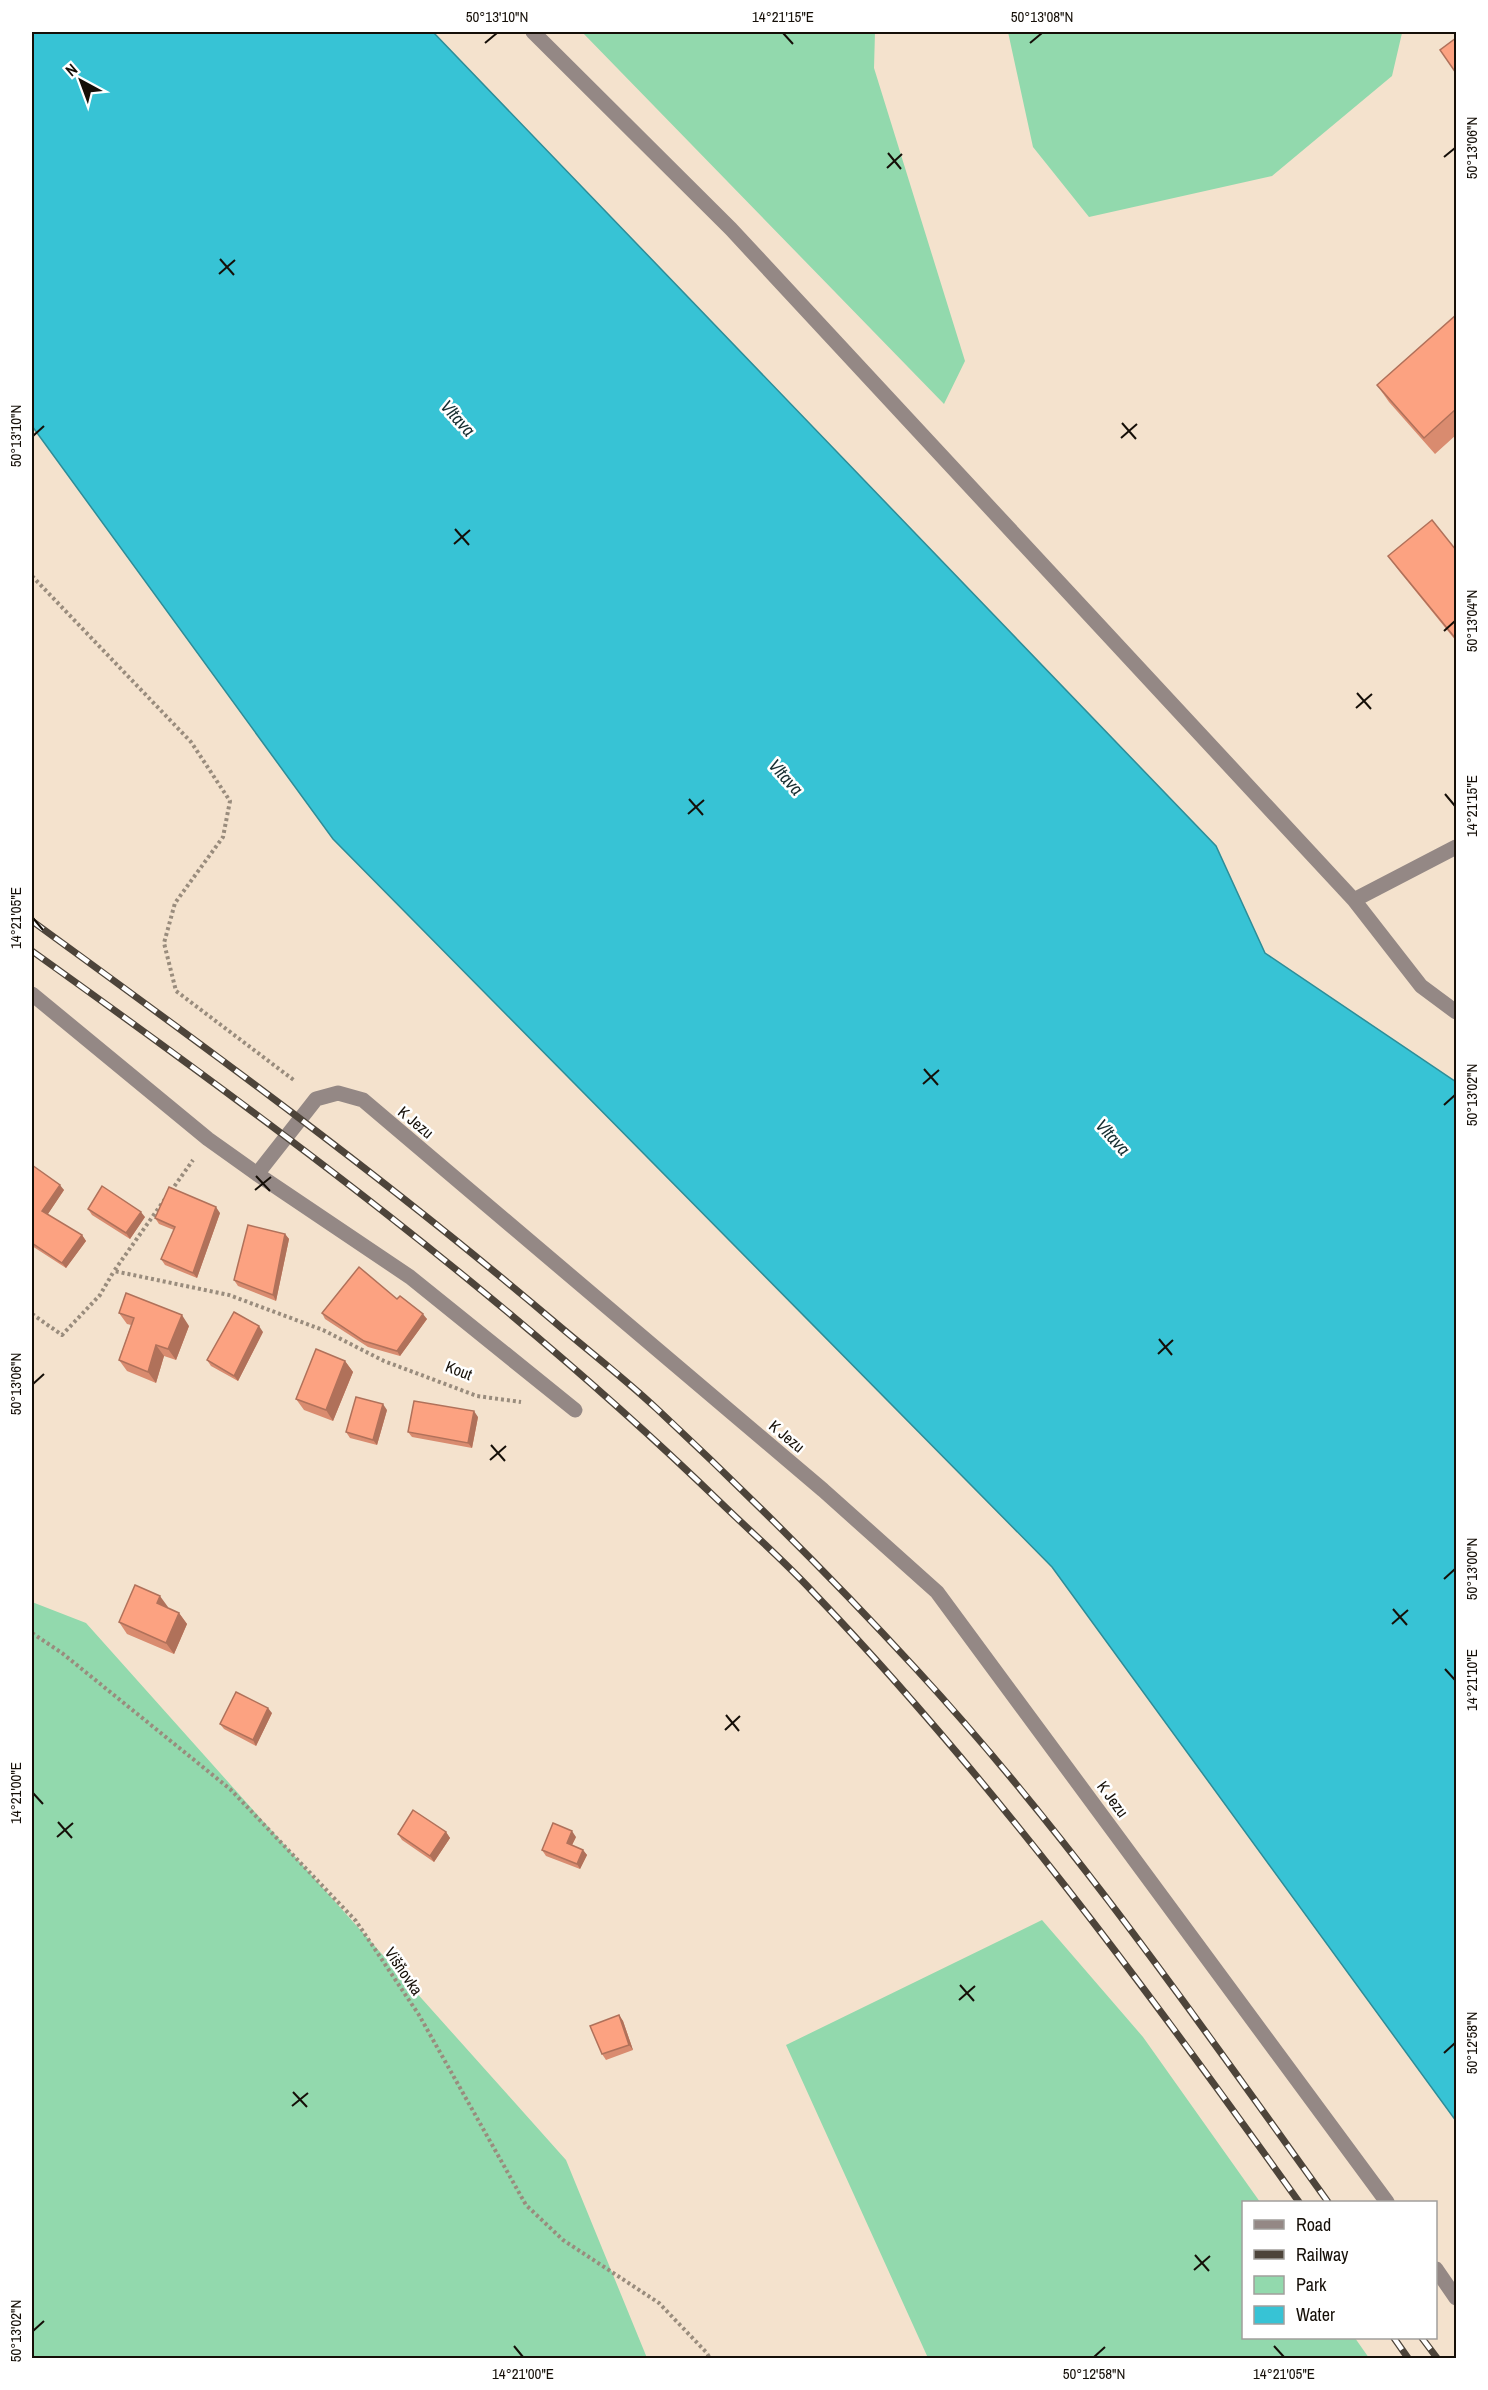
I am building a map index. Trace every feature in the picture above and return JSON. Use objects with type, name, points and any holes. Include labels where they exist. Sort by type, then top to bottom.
[{"type":"street","points":[[533,32],[731,229],[1354,900],[1421,986],[1456,1012]]},
{"type":"street","points":[[1354,900],[1456,847]]},
{"type":"street","points":[[32,994],[208,1139],[256,1174],[410,1277],[575,1410]]},
{"type":"street","name":"K Jezu","points":[[316,1099],[338,1093],[363,1100],[823,1490],[937,1592],[1386,2201]]},
{"type":"street","points":[[256,1174],[316,1099]]},
{"type":"street","points":[[1437,2270],[1456,2298]]},
{"type":"path","points":[[32,576],[191,742],[230,801],[223,837],[175,903],[164,943],[176,991],[316,1099]]},
{"type":"path","points":[[32,1314],[62,1335],[100,1295],[114,1271],[208,1139]]},
{"type":"path","name":"Kout","points":[[114,1271],[229,1295],[323,1330],[384,1361],[477,1396],[575,1410]]},
{"type":"path","name":"Višňovka","points":[[32,1633],[62,1653],[230,1789],[356,1921],[420,2015],[526,2205],[563,2240],[659,2303],[710,2358]]},
{"type":"green space","points":[[582,32],[875,32],[874,68],[965,361],[944,404]]},
{"type":"green space","points":[[1008,32],[1402,33],[1392,76],[1272,176],[1089,217],[1033,147]]},
{"type":"green space","points":[[32,1602],[86,1623],[566,2160],[647,2358],[32,2358]]},
{"type":"green space","points":[[1042,1920],[1143,2037],[1259,2201],[1242,2201],[1242,2339],[1356,2339],[1369,2358],[928,2358],[786,2045]]},
{"type":"water","name":"Vltava","points":[[32,32],[433,32],[1216,846],[1265,953],[1456,1082],[1456,2121],[1052,1567],[333,839],[32,426]]},
{"type":"building","points":[[1456,38],[1456,73],[1440,50]]},
{"type":"building","points":[[1456,315],[1456,409],[1424,438],[1377,385]]},
{"type":"building","points":[[1432,520],[1456,550],[1456,639],[1388,556]]},
{"type":"building","points":[[32,1165],[60,1185],[42,1211],[82,1235],[62,1263],[32,1243]]},
{"type":"building","points":[[102,1186],[141,1212],[126,1233],[88,1209]]},
{"type":"building","points":[[169,1187],[216,1207],[193,1273],[161,1259],[175,1227],[155,1218]]},
{"type":"building","points":[[248,1225],[285,1234],[273,1295],[234,1280]]},
{"type":"building","points":[[359,1267],[397,1299],[400,1296],[423,1314],[397,1351],[364,1341],[322,1313]]},
{"type":"building","points":[[126,1293],[182,1315],[168,1349],[156,1345],[148,1372],[119,1360],[134,1318],[119,1313]]},
{"type":"building","points":[[234,1312],[259,1326],[234,1376],[207,1360]]},
{"type":"building","points":[[316,1349],[345,1361],[326,1410],[296,1399]]},
{"type":"building","points":[[356,1397],[383,1404],[373,1440],[346,1432]]},
{"type":"building","points":[[414,1401],[474,1411],[468,1443],[408,1432]]},
{"type":"building","points":[[135,1585],[160,1596],[157,1603],[179,1613],[166,1643],[119,1622]]},
{"type":"building","points":[[236,1692],[268,1708],[253,1740],[220,1724]]},
{"type":"building","points":[[413,1810],[446,1832],[430,1856],[398,1834]]},
{"type":"building","points":[[553,1823],[572,1831],[567,1843],[583,1850],[577,1864],[542,1850]]},
{"type":"building","points":[[619,2015],[629,2045],[602,2054],[590,2026]]},
{"type":"railway","points":[[32,921],[230,1066],[425,1215],[631,1386],[756,1504],[917,1670],[1027,1797],[1131,1930],[1327,2201]]},
{"type":"railway","points":[[32,951],[299,1146],[472,1283],[557,1353],[639,1426],[789,1567],[878,1662],[1005,1811],[1126,1965],[1298,2201]]},
{"type":"railway","points":[[1395,2339],[1408,2358]]},
{"type":"railway","points":[[1423,2339],[1437,2358]]}]
